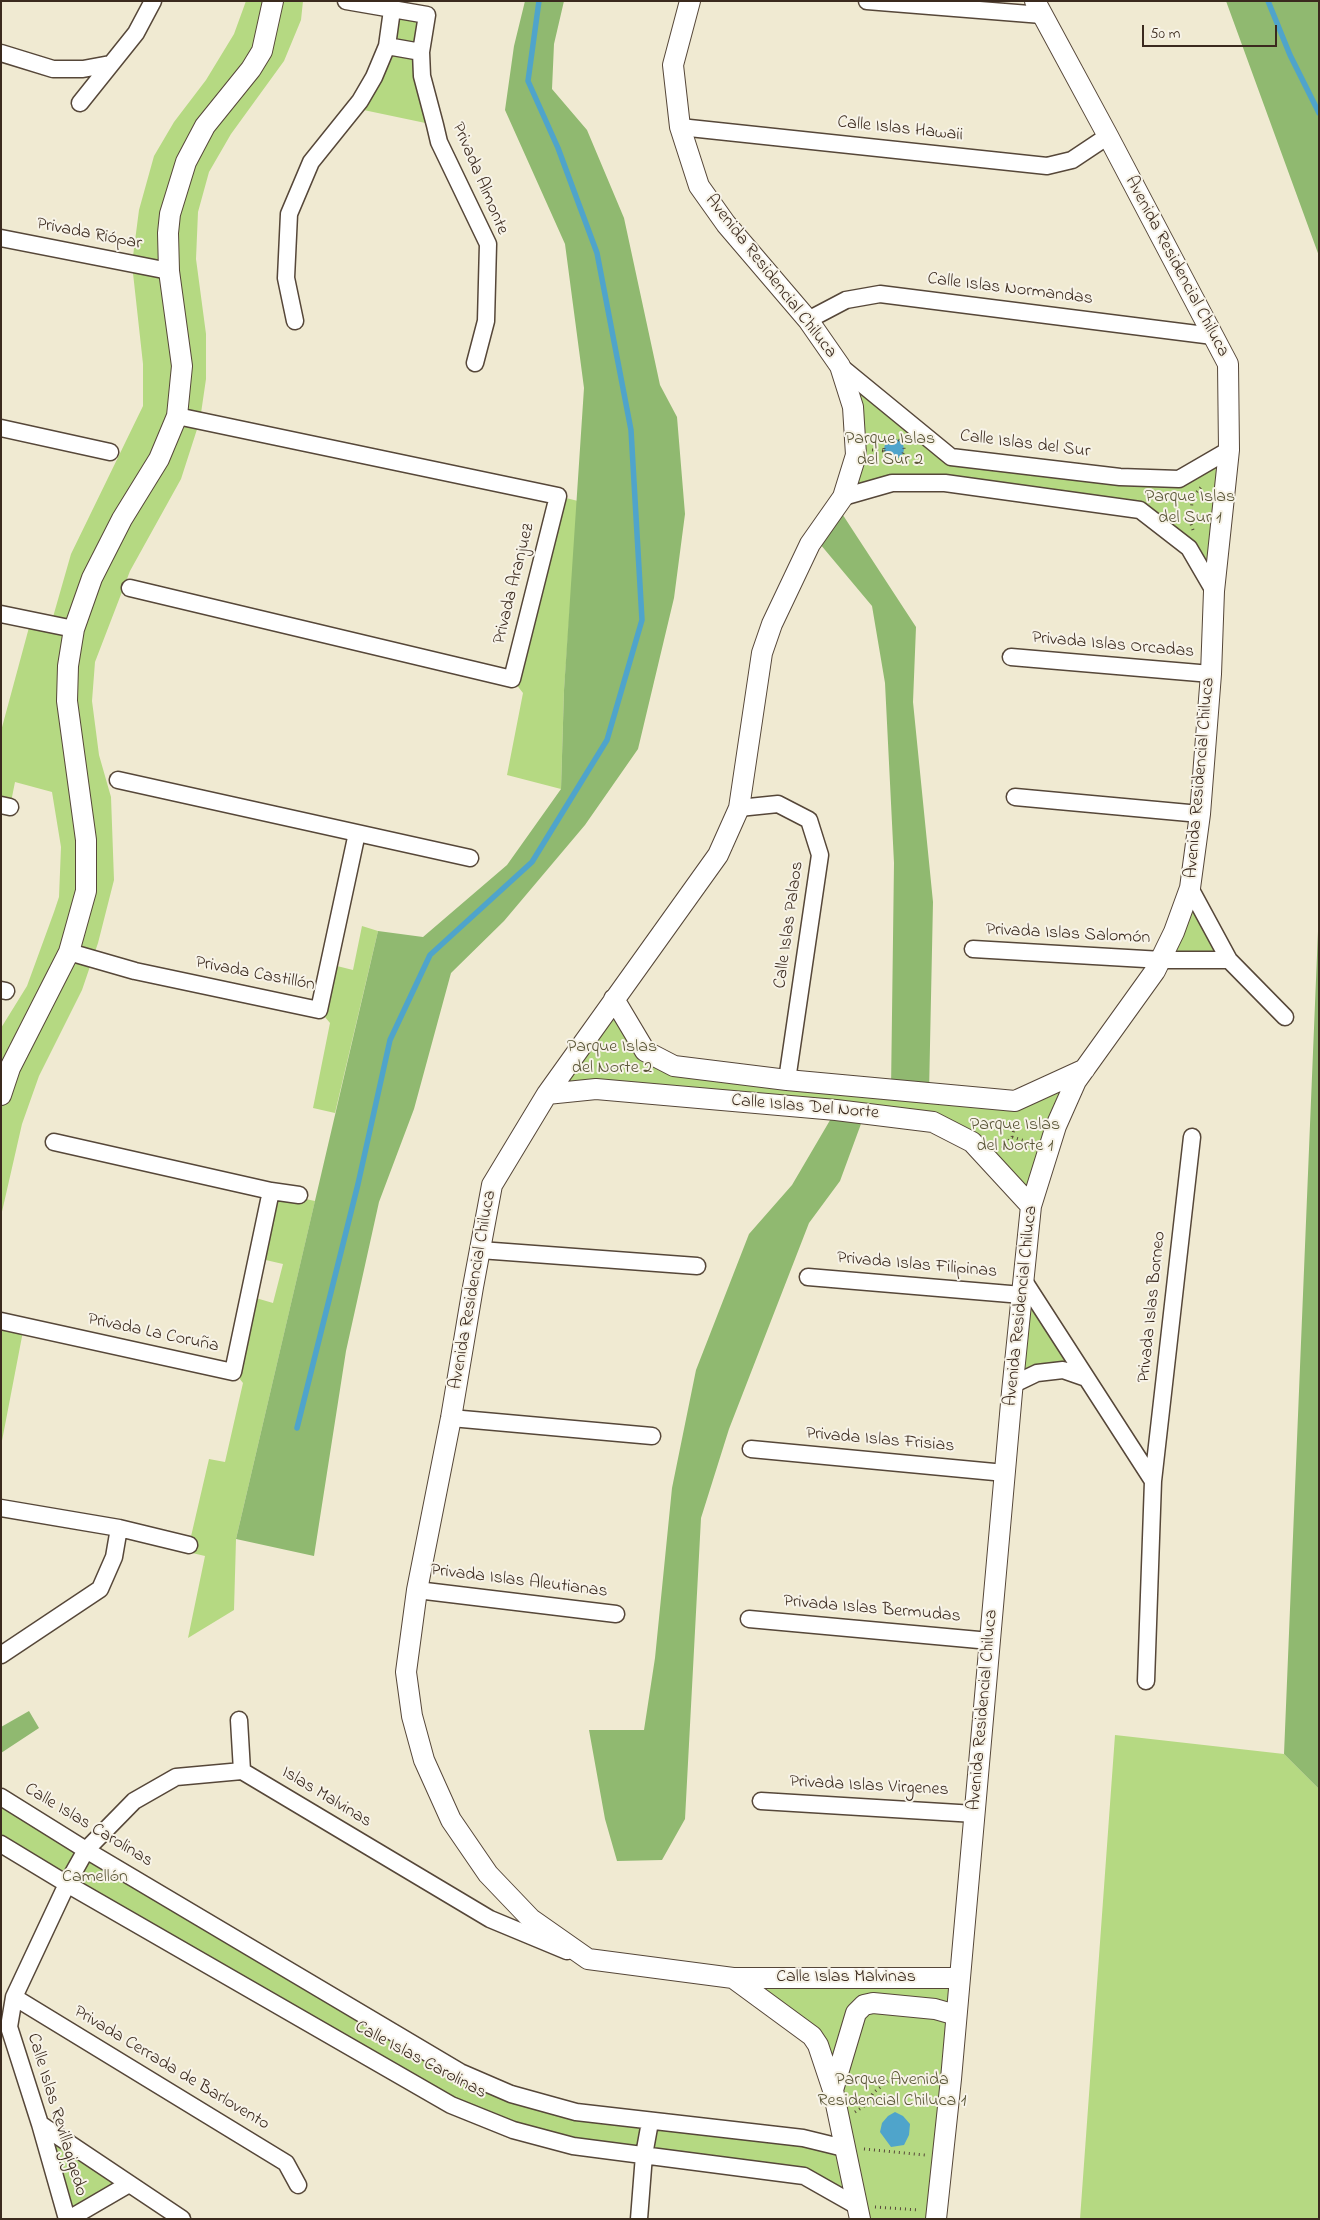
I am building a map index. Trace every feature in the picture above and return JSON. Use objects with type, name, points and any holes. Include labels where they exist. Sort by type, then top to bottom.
[{"type":"street","points":[[80,103],[136,33],[153,1]]},
{"type":"street","points":[[1,1095],[10,1068],[69,952],[86,891],[86,840],[67,701],[68,666],[74,629],[92,578],[122,519],[159,459],[177,416],[182,366],[169,271],[168,233],[170,214],[186,162],[205,126],[251,69],[262,51],[273,1]]},
{"type":"street","name":"Privada Almonte","points":[[346,1],[427,15],[421,52],[422,76],[439,142],[488,244],[486,321],[475,364]]},
{"type":"street","name":"Avenida Residencial Chiluca","points":[[690,1],[673,64],[680,127],[699,186],[726,224],[808,320],[840,366],[853,406],[856,455],[843,497],[810,544],[772,624],[764,646],[740,808],[718,855],[547,1094],[492,1185],[451,1418],[417,1590],[406,1672],[412,1716],[424,1760],[451,1820],[488,1874],[531,1919],[588,1959],[733,1978],[812,2036],[824,2059],[833,2090],[859,2212]]},
{"type":"street","points":[[867,1],[1038,8]]},
{"type":"street","name":"Avenida Residencial Chiluca","points":[[936,2215],[951,2079],[1005,1473],[1032,1206],[1056,1126],[1076,1081],[1162,960],[1190,888],[1200,814],[1211,674],[1214,591],[1229,450],[1228,364],[1038,8]]},
{"type":"street","points":[[294,321],[286,278],[289,214],[312,162],[360,101],[374,76],[387,46],[392,10]]},
{"type":"street","points":[[387,46],[421,52]]},
{"type":"street","points":[[1,53],[52,69],[83,69],[110,64]]},
{"type":"street","name":"Calle Islas Hawaii","points":[[680,127],[1047,166],[1072,160],[1108,136]]},
{"type":"street","name":"Privada Riópar","points":[[1,238],[169,271]]},
{"type":"street","name":"Calle Islas Normandas","points":[[808,320],[846,300],[880,294],[1213,336]]},
{"type":"street","name":"Calle Islas del Sur","points":[[840,366],[951,457],[1120,477],[1179,478],[1229,450]]},
{"type":"street","name":"Privada Aranjuez","points":[[130,588],[512,678],[558,496],[177,416]]},
{"type":"street","points":[[1,428],[110,452]]},
{"type":"street","points":[[843,497],[892,483],[944,483],[1140,510],[1189,548],[1214,591]]},
{"type":"street","points":[[1,614],[74,629]]},
{"type":"street","name":"Privada Islas Orcadas","points":[[1011,657],[1211,674]]},
{"type":"street","points":[[118,780],[470,858]]},
{"type":"street","points":[[1015,797],[1200,814]]},
{"type":"street","name":"Calle Islas Palaos","points":[[740,808],[778,804],[809,820],[820,855],[787,1080]]},
{"type":"street","name":"Privada Castillón","points":[[69,952],[135,971],[318,1010],[357,833]]},
{"type":"street","points":[[1190,888],[1229,960],[1285,1017]]},
{"type":"street","name":"Privada Islas Salomón","points":[[973,949],[1162,960],[1229,960]]},
{"type":"street","name":"Calle Islas Del Norte","points":[[614,999],[644,1050],[674,1066],[787,1080],[1015,1101],[1085,1069]]},
{"type":"street","name":"Calle Islas Del Norte","points":[[547,1094],[596,1089],[836,1110],[933,1122],[972,1142],[1032,1206]]},
{"type":"street","name":"Privada Islas Borneo","points":[[1146,1681],[1153,1481],[1192,1137]]},
{"type":"street","points":[[54,1142],[271,1191],[299,1195]]},
{"type":"street","name":"Privada La Coruña","points":[[1,1321],[234,1372],[271,1191]]},
{"type":"street","points":[[480,1250],[697,1266]]},
{"type":"street","name":"Privada Islas Filipinas","points":[[808,1277],[1023,1288]]},
{"type":"street","points":[[1023,1288],[1086,1378],[1153,1481]]},
{"type":"street","points":[[1014,1384],[1037,1373],[1063,1370],[1086,1378]]},
{"type":"street","points":[[451,1418],[652,1436]]},
{"type":"street","name":"Privada Islas Frisias","points":[[751,1449],[1005,1473]]},
{"type":"street","points":[[1,1508],[119,1528],[189,1545]]},
{"type":"street","points":[[1,1655],[100,1588],[114,1557],[119,1528]]},
{"type":"street","name":"Privada Islas Aleutianas","points":[[417,1590],[616,1614]]},
{"type":"street","name":"Privada Islas Bermudas","points":[[749,1619],[990,1641]]},
{"type":"street","points":[[67,1884],[86,1850],[134,1801],[176,1777],[242,1771],[239,1720]]},
{"type":"street","name":"Islas Malvinas","points":[[242,1771],[490,1919],[588,1959]]},
{"type":"street","name":"Calle Islas Carolinas","points":[[1,1797],[86,1850],[460,2072],[511,2094],[576,2112],[650,2122],[803,2138],[844,2148]]},
{"type":"street","name":"Privada Islas Virgenes","points":[[761,1801],[975,1814]]},
{"type":"street","name":"Calle Islas Carolinas","points":[[1,1844],[451,2105],[513,2130],[573,2146],[804,2176],[859,2212]]},
{"type":"street","name":"Calle Islas Revillagigedo","points":[[67,1884],[14,1997],[9,2027],[68,2219]]},
{"type":"street","name":"Calle Islas Malvinas","points":[[733,1978],[960,1978]]},
{"type":"street","name":"Privada Cerrada de Barlovento","points":[[14,1997],[286,2163],[298,2185]]},
{"type":"street","points":[[833,2090],[856,2013],[864,2005],[873,2004],[935,2010],[956,2015]]},
{"type":"street","points":[[639,2219],[644,2154],[650,2122]]},
{"type":"street","points":[[40,2124],[182,2219]]},
{"type":"street","points":[[68,2219],[129,2184]]},
{"type":"path","points":[[891,440],[898,440],[903,445],[904,452],[900,457],[894,459],[887,457],[884,450],[886,444],[891,440]]},
{"type":"path","points":[[989,1161],[1012,1137],[1049,1148]]},
{"type":"path","points":[[837,2112],[860,2110],[873,2093],[888,2080],[918,2076],[951,2079]]},
{"type":"path","points":[[844,2148],[943,2157]]},
{"type":"path","points":[[859,2212],[936,2215]]},
{"type":"green space","points":[[246,1],[303,1],[301,20],[284,61],[231,134],[209,172],[198,212],[196,259],[206,334],[206,379],[200,420],[181,479],[130,571],[95,662],[92,701],[99,755],[111,797],[114,880],[98,943],[82,990],[39,1076],[22,1124],[1,1216],[1,1028],[27,986],[59,897],[61,847],[52,792],[15,782],[10,807],[1,805],[1,731],[31,620],[51,624],[71,554],[143,406],[143,364],[132,264],[139,210],[154,156],[174,122],[206,80],[234,34]]},
{"type":"green space","points":[[525,1],[564,1],[554,44],[552,89],[587,130],[624,218],[660,385],[677,417],[685,514],[674,598],[638,749],[585,825],[504,921],[451,973],[414,1109],[379,1202],[346,1351],[314,1556],[236,1539],[378,931],[423,937],[507,865],[561,789],[564,690],[584,388],[565,244],[505,110],[514,46]]},
{"type":"green space","points":[[1226,1],[1319,1],[1319,256]]},
{"type":"green space","points":[[392,10],[427,15],[421,52],[435,125],[354,108],[360,101]]},
{"type":"green space","points":[[840,366],[951,457],[1179,479],[1229,450],[1214,591],[1189,548],[1140,510],[945,483],[843,497],[856,455]]},
{"type":"green space","points":[[558,496],[578,501],[564,690],[561,789],[507,775],[523,693],[512,679]]},
{"type":"green space","points":[[837,506],[916,627],[913,702],[933,902],[929,1093],[891,1090],[894,863],[885,683],[872,606],[815,538]]},
{"type":"green space","points":[[1190,888],[1229,960],[1162,960]]},
{"type":"green space","points":[[1319,907],[1319,1789],[1284,1754]]},
{"type":"green space","points":[[362,926],[378,931],[335,1113],[313,1108],[330,1023],[319,1010],[329,964],[353,970]]},
{"type":"green space","points":[[614,999],[645,1050],[674,1066],[1015,1101],[1085,1069],[1031,1206],[972,1142],[933,1122],[547,1094]]},
{"type":"green space","points":[[836,1110],[865,1113],[840,1181],[809,1223],[729,1429],[701,1518],[685,1819],[662,1860],[617,1861],[605,1819],[589,1730],[644,1730],[655,1658],[672,1488],[696,1370],[749,1234],[792,1185]]},
{"type":"green space","points":[[272,1192],[315,1201],[236,1539],[234,1610],[188,1638],[205,1556],[188,1552],[189,1545],[209,1459],[225,1462],[243,1383],[235,1373],[249,1296],[273,1303],[283,1264],[257,1258]]},
{"type":"green space","points":[[1024,1281],[1086,1378],[1063,1370],[1014,1384]]},
{"type":"green space","points":[[1,1321],[24,1326],[1,1446]]},
{"type":"green space","points":[[29,1711],[39,1728],[1,1753],[1,1727]]},
{"type":"green space","points":[[1115,1735],[1284,1754],[1319,1789],[1319,2219],[1080,2219]]},
{"type":"green space","points":[[1,1797],[511,2094],[843,2147],[824,2059],[733,1978],[959,1978],[936,2219],[860,2219],[804,2176],[573,2146],[451,2105],[1,1843]]},
{"type":"green space","points":[[40,2124],[129,2184],[69,2219]]},
{"type":"water","points":[[894,439],[901,442],[904,449],[901,456],[894,459],[887,456],[884,449],[887,442]]},
{"type":"water","points":[[895,2112],[903,2116],[910,2124],[909,2135],[904,2145],[891,2147],[880,2132],[882,2123]]},
{"type":"waterway","points":[[297,1428],[358,1184],[390,1040],[430,955],[532,862],[607,740],[642,620],[631,430],[597,253],[558,148],[528,81],[539,1]]},
{"type":"waterway","points":[[1268,1],[1290,55],[1319,113]]},
{"type":"park label","name":"Parque Islas del Sur 2","points":[[890,450]]},
{"type":"park label","name":"Parque Islas del Sur 1","points":[[1190,508]]},
{"type":"park label","name":"Parque Islas del Norte 2","points":[[612,1058]]},
{"type":"park label","name":"Parque Islas del Norte 1","points":[[1015,1136]]},
{"type":"park label","name":"Camellón","points":[[95,1878]]},
{"type":"park label","name":"Parque Avenida Residencial Chiluca 1","points":[[892,2091]]}]
